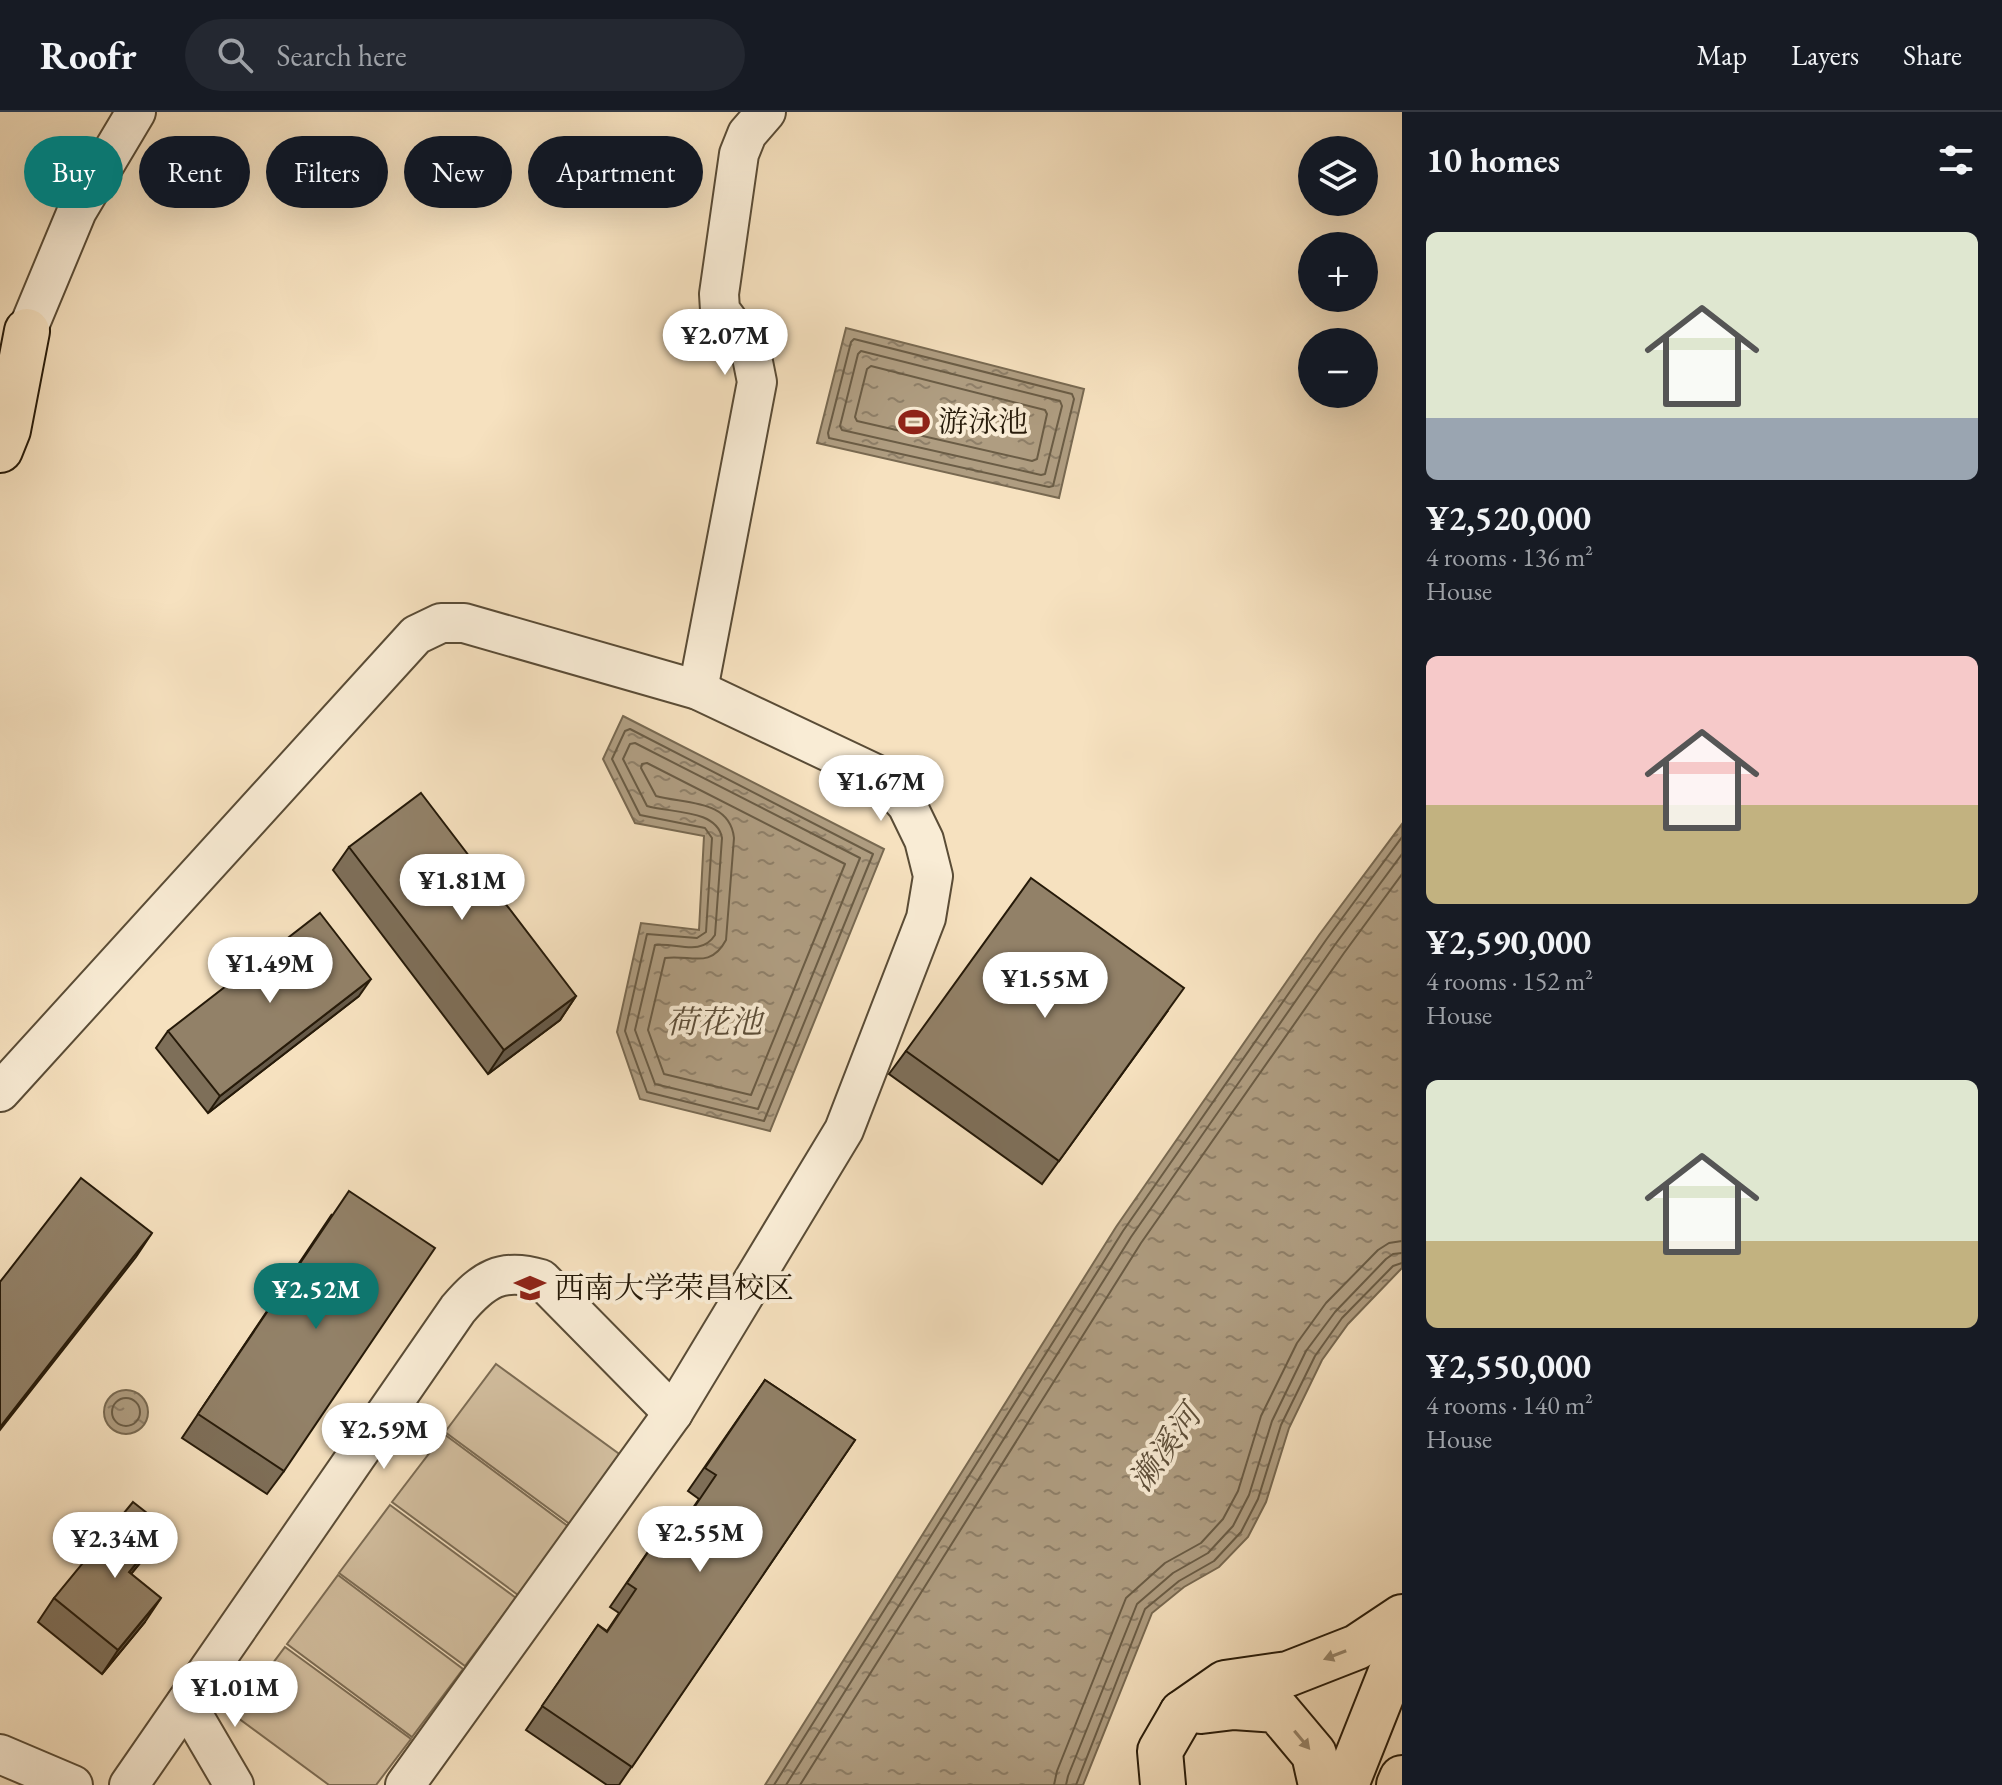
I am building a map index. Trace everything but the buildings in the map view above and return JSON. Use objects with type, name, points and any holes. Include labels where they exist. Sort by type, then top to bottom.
[{"type":"main road","points":[[0,385],[27,331]]},
{"type":"main road","points":[[0,450],[8,430],[27,331]]},
{"type":"main road","points":[[1163,1785],[1160,1751],[1182,1713],[1225,1683],[1288,1674],[1357,1647],[1402,1617]]},
{"type":"main road","points":[[1346,1785],[1402,1644]]},
{"type":"main road","points":[[1182,1713],[1234,1707],[1277,1710],[1314,1754],[1321,1785]]},
{"type":"main road","points":[[1399,1785],[1402,1778]]},
{"type":"street","points":[[27,331],[77,211],[136,112]]},
{"type":"street","points":[[698,690],[757,382],[751,352],[720,310],[719,294],[739,154],[747,134],[766,112]]},
{"type":"street","points":[[0,1092],[416,635],[441,623],[464,623],[698,690],[882,777],[907,805],[924,840],[933,876],[926,918],[844,1130],[673,1413],[405,1785]]},
{"type":"street","points":[[129,1785],[458,1309],[476,1289],[496,1277],[520,1273],[541,1279],[673,1413]]},
{"type":"street","points":[[186,1703],[234,1785]]},
{"type":"street","points":[[0,1754],[73,1785]]},
{"type":"shaded area","points":[[496,1364],[622,1456],[571,1525],[445,1432]]},
{"type":"shaded area","points":[[444,1434],[569,1527],[518,1595],[392,1502]]},
{"type":"shaded area","points":[[390,1505],[516,1598],[465,1666],[339,1573]]},
{"type":"shaded area","points":[[338,1575],[463,1669],[412,1737],[287,1644]]},
{"type":"shaded area","points":[[285,1647],[411,1739],[376,1785],[329,1785],[234,1715]]},
{"type":"water","points":[[846,328],[1084,389],[1059,498],[817,443]]},
{"type":"water","name":"荷花池","points":[[623,716],[884,849],[770,1131],[640,1099],[617,1032],[641,923],[699,930],[704,836],[635,823],[603,759]]},
{"type":"water","name":"濑溪河","points":[[1402,824],[1402,1268],[1348,1324],[1322,1360],[1289,1428],[1266,1502],[1248,1537],[1219,1567],[1184,1587],[1152,1613],[1083,1785],[765,1785],[1116,1227],[1319,935]]},
{"type":"water","points":[[126,1390],[142,1396],[148,1412],[142,1428],[126,1434],[110,1428],[104,1412],[110,1396]]},
{"type":"place","name":"游泳池","points":[[914,422]]},
{"type":"place","name":"西南大学荣昌校区","points":[[530,1288]]}]
